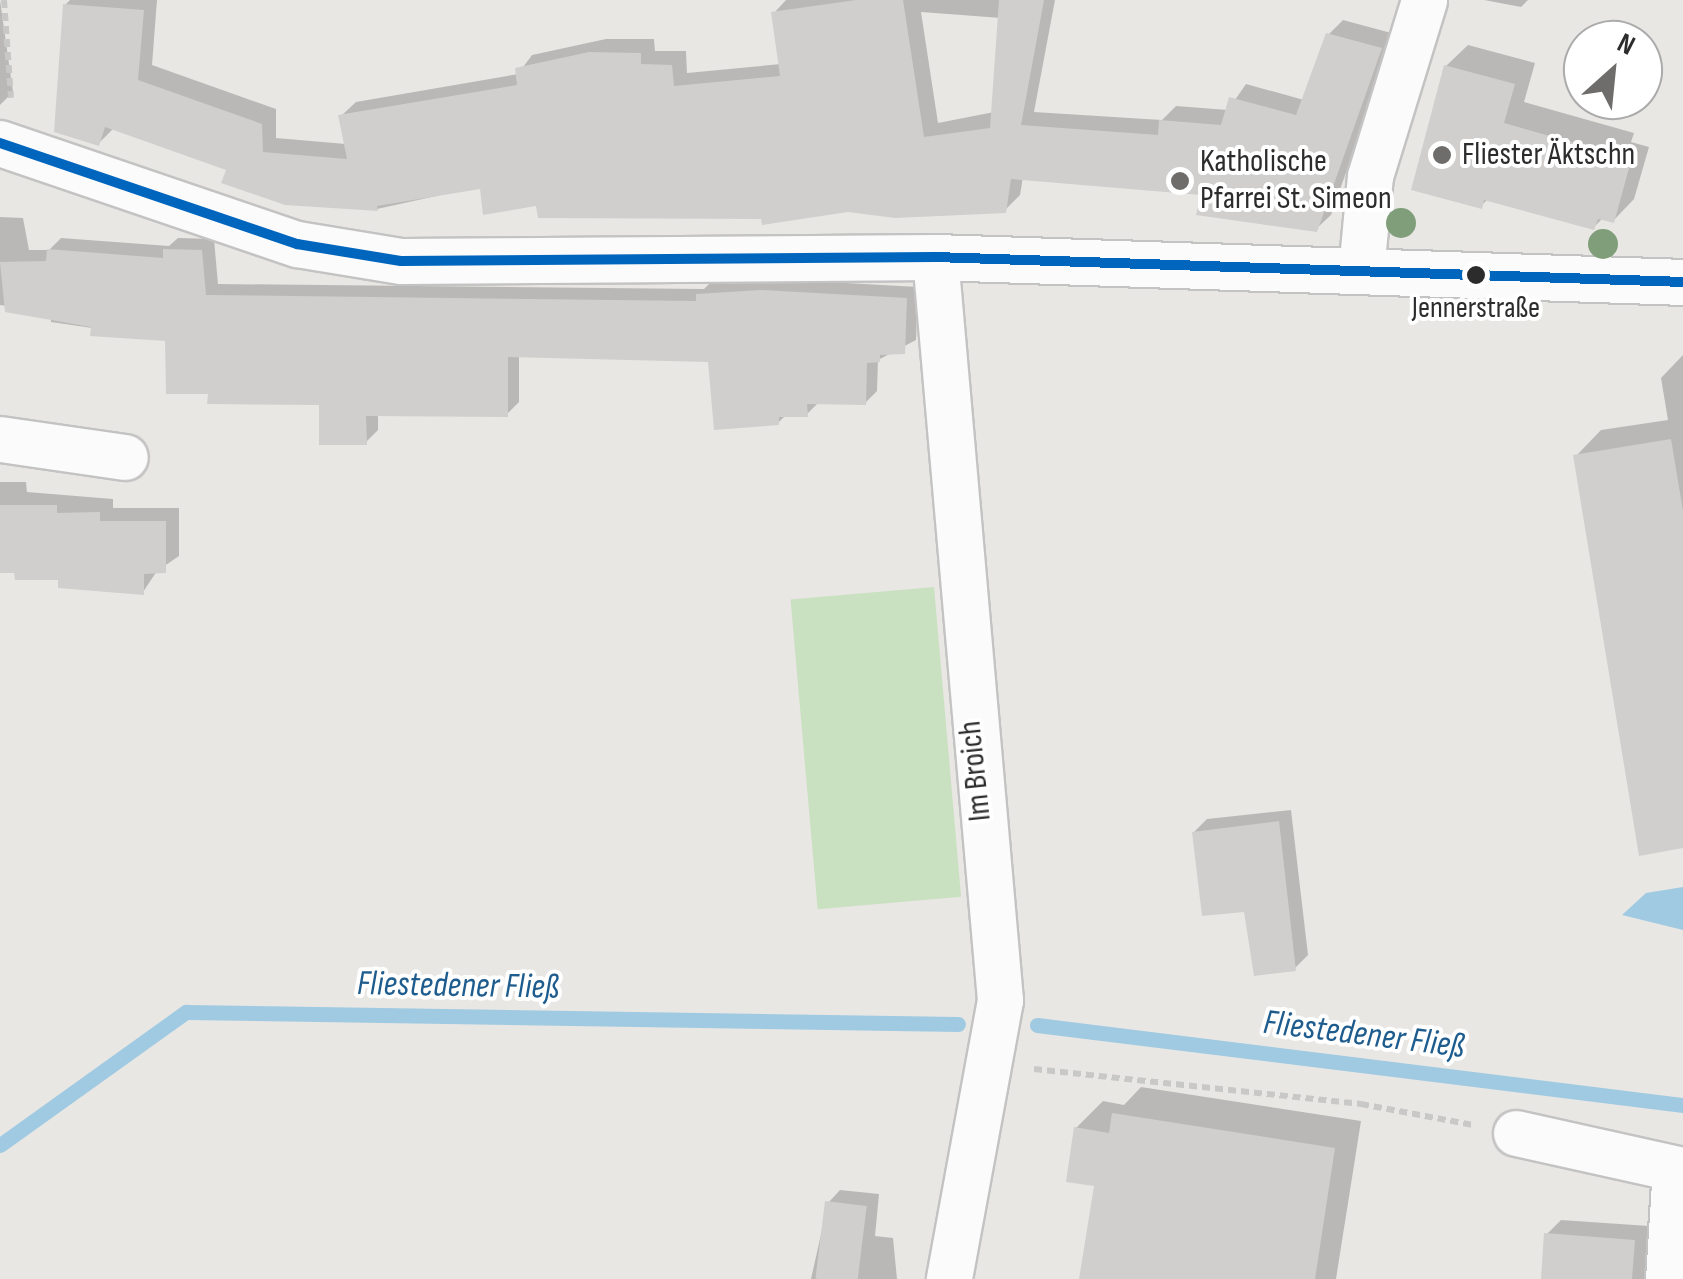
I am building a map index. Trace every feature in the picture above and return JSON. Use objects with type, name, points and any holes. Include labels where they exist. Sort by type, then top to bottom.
[{"type":"street","points":[[1362,271],[1370,176],[1424,0]]},
{"type":"street","points":[[6,143],[297,244],[401,262],[935,257],[1683,282]]},
{"type":"street","name":"Im Broich","points":[[935,257],[971,722],[1000,1000],[993,1066],[954,1220],[949,1279]]},
{"type":"street","points":[[0,439],[125,458]]},
{"type":"street","points":[[1516,1133],[1679,1170],[1668,1279]]},
{"type":"path","points":[[4,0],[6,143]]},
{"type":"path","points":[[993,1066],[1361,1104],[1516,1133]]},
{"type":"green space","points":[[934,587],[961,897],[818,909],[791,600]]},
{"type":"water","points":[[1683,887],[1683,930],[1622,915],[1646,893]]},
{"type":"building","points":[[856,0],[903,0],[924,137],[990,128],[999,0],[1044,0],[1021,125],[1158,135],[1159,120],[1221,125],[1229,97],[1296,115],[1326,33],[1382,48],[1317,232],[1196,215],[1201,195],[1011,179],[1006,213],[895,218],[848,212],[762,225],[761,219],[538,218],[536,206],[483,215],[480,189],[377,206],[378,211],[285,205],[221,183],[226,170],[105,127],[99,146],[54,132],[63,4],[144,10],[138,80],[262,124],[263,152],[347,159],[338,115],[517,85],[515,68],[589,52],[641,53],[641,64],[672,65],[674,86],[780,76],[771,12]]},
{"type":"building","points":[[1444,65],[1515,84],[1504,123],[1614,154],[1612,163],[1629,168],[1614,223],[1598,219],[1594,230],[1484,200],[1482,209],[1411,190]]},
{"type":"building","points":[[47,249],[163,258],[163,249],[202,250],[206,295],[696,301],[696,294],[761,290],[907,298],[905,354],[880,355],[880,362],[867,363],[866,405],[807,404],[808,417],[779,417],[779,425],[714,430],[708,362],[508,357],[508,417],[366,416],[367,445],[319,445],[319,405],[207,404],[208,394],[166,394],[165,341],[90,336],[91,327],[5,312],[0,262],[46,261]]},
{"type":"building","points":[[1671,439],[1683,511],[1683,848],[1639,856],[1573,455]]},
{"type":"building","points":[[0,505],[57,505],[57,513],[100,512],[100,521],[166,521],[166,573],[144,574],[144,595],[58,588],[58,580],[15,580],[14,573],[0,573]]},
{"type":"building","points":[[1279,821],[1296,971],[1254,976],[1244,912],[1202,916],[1192,832]]},
{"type":"building","points":[[1112,1113],[1335,1148],[1315,1279],[1079,1279],[1094,1186],[1066,1182],[1074,1127],[1109,1133]]},
{"type":"building","points":[[825,1201],[867,1206],[858,1279],[815,1278]]},
{"type":"building","points":[[1544,1233],[1635,1240],[1632,1279],[1541,1279]]},
{"type":"waterway","name":"Fliestedener Fließ","points":[[0,1145],[186,1012],[958,1024]]},
{"type":"waterway","name":"Fliestedener Fließ","points":[[1037,1025],[1683,1105]]},
{"type":"transit line","points":[[0,143],[297,244],[401,261],[935,257],[1683,282]]},
{"type":"place","name":"Fliester Äktschn","points":[[1442,155]]},
{"type":"place","name":"Katholische Pfarrei St. Simeon","points":[[1180,181]]},
{"type":"place","name":"Jennerstraße","points":[[1476,275]]}]
